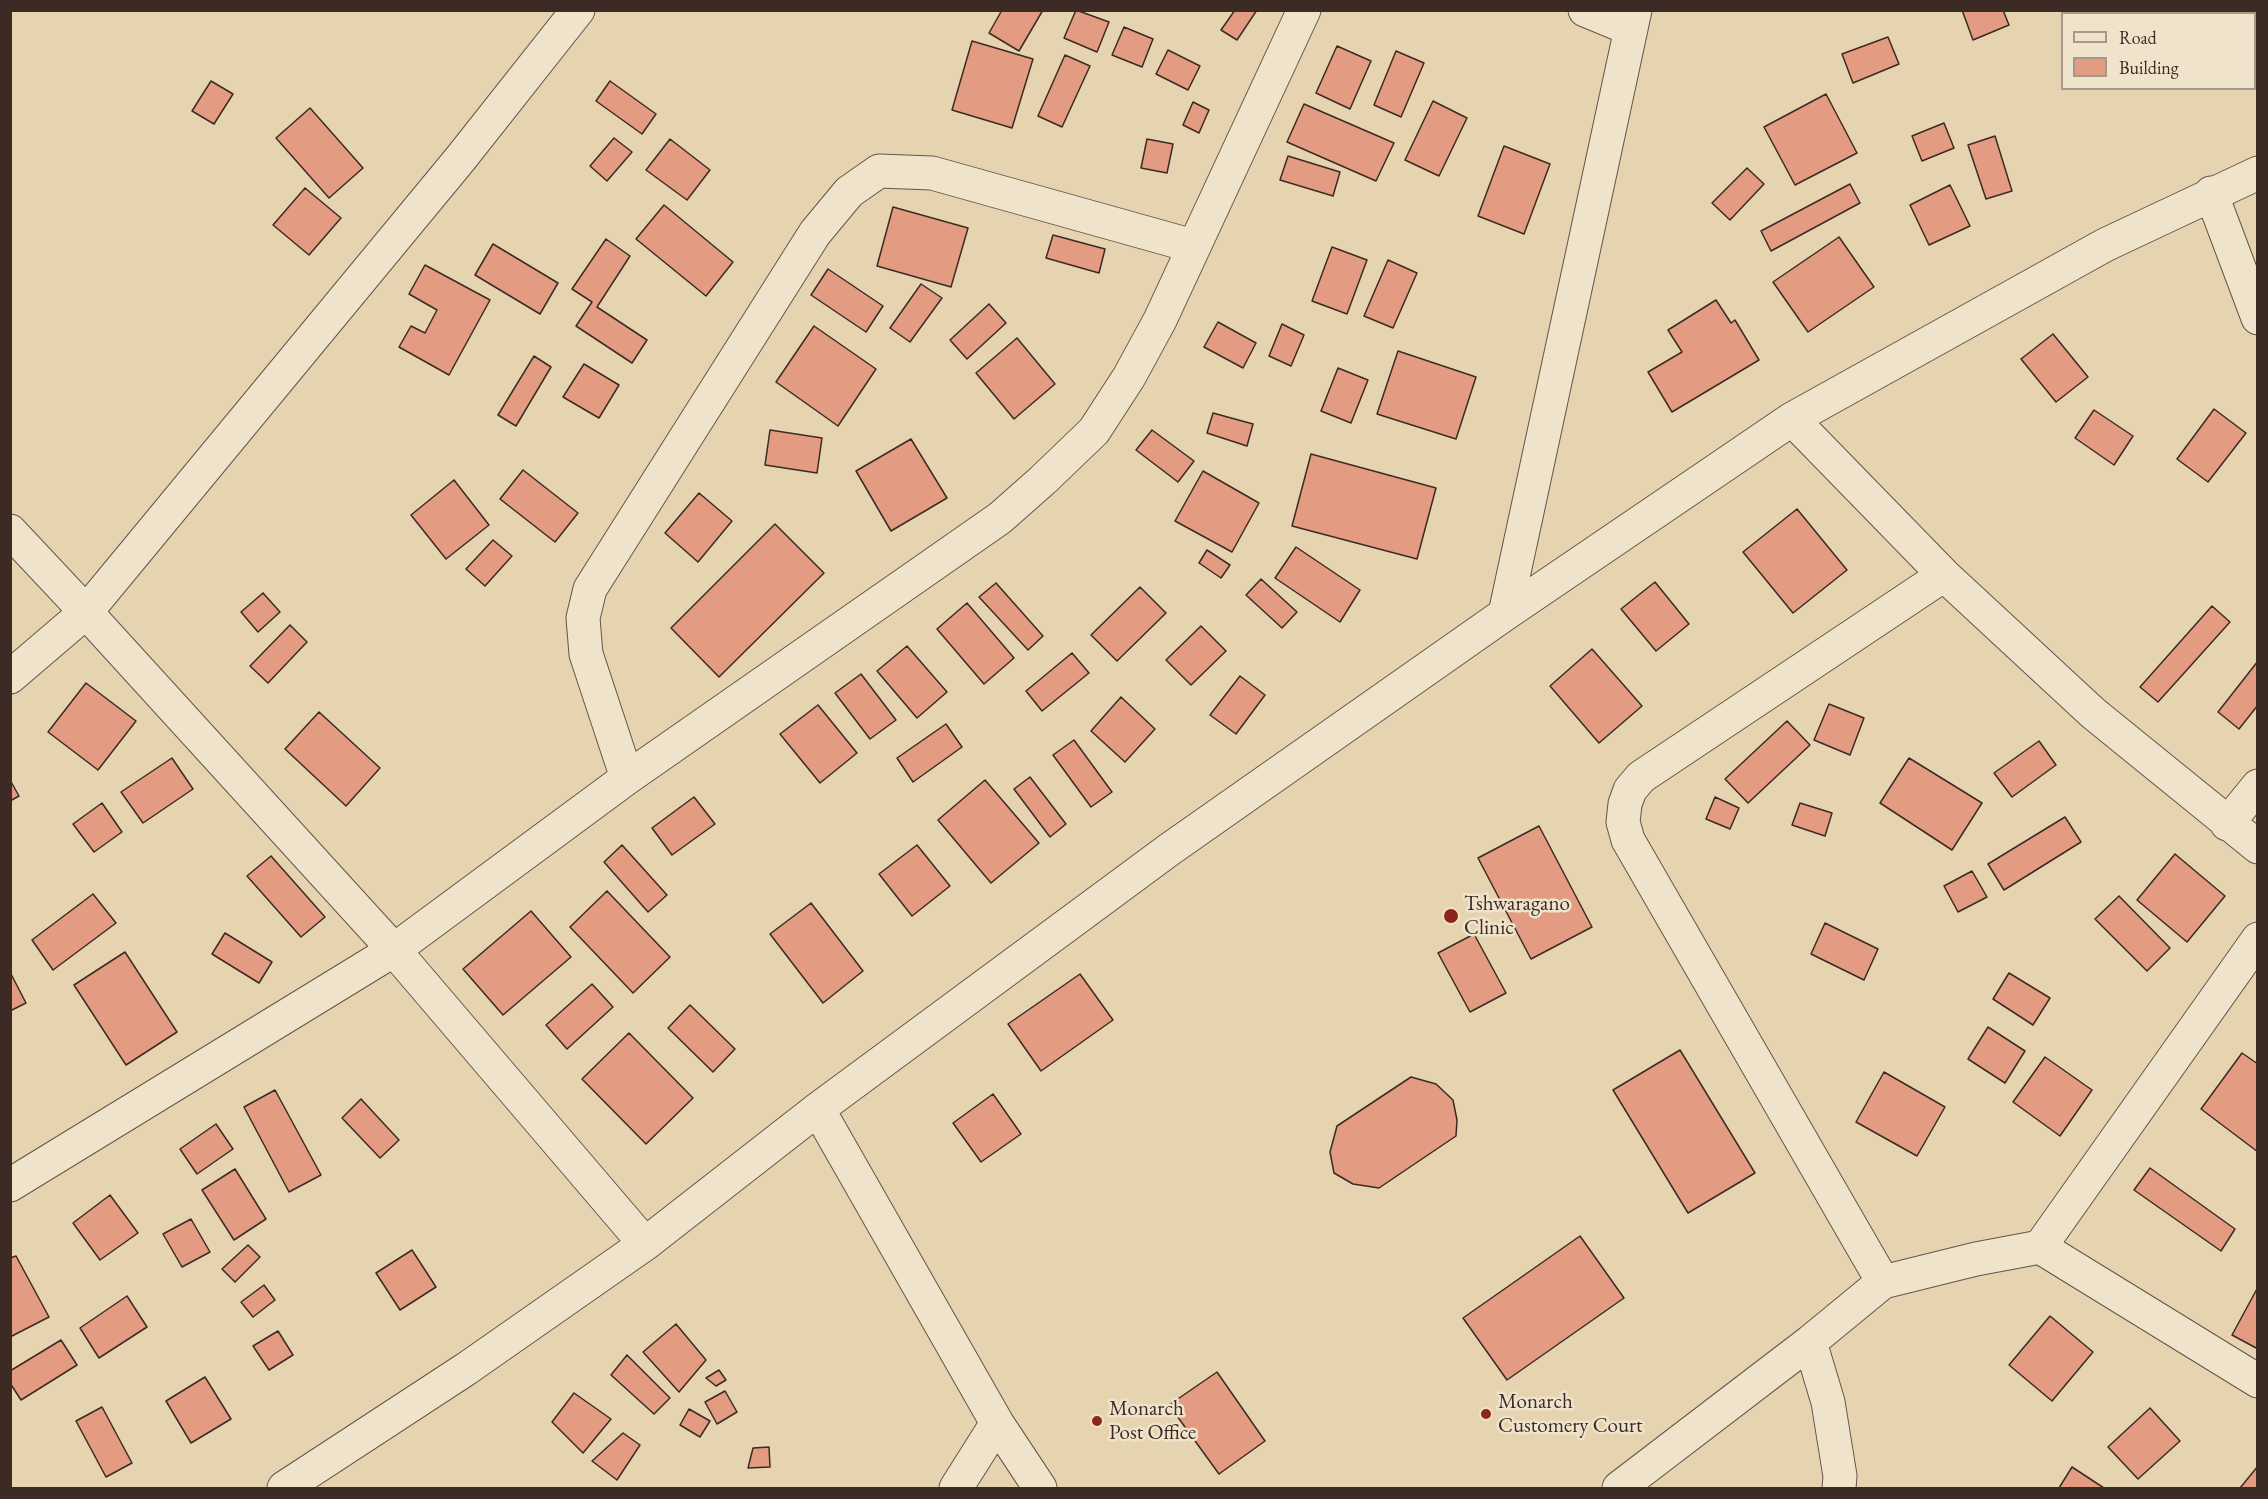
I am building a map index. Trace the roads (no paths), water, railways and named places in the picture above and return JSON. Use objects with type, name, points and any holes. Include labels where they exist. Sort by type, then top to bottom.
[{"type":"street","points":[[10,677],[86,612],[461,158],[578,10]]},
{"type":"street","points":[[10,1185],[394,950],[627,778],[1000,518],[1043,480],[1094,431],[1129,377],[1160,320],[1304,10]]},
{"type":"street","points":[[1505,614],[1633,20],[1585,10]]},
{"type":"street","points":[[627,778],[586,654],[583,618],[590,590],[815,233],[849,192],[879,171],[932,174],[1193,246]]},
{"type":"street","points":[[284,1488],[466,1369],[645,1244],[818,1109],[1170,849],[1505,614],[1792,419],[2105,245],[2211,193],[2258,173]]},
{"type":"street","points":[[2211,193],[2258,318]]},
{"type":"street","points":[[1792,419],[1944,575],[2092,712],[2258,847]]},
{"type":"street","points":[[10,531],[394,950],[645,1244]]},
{"type":"street","points":[[1883,1282],[1628,840],[1623,822],[1624,804],[1630,790],[1641,777],[1944,575]]},
{"type":"street","points":[[2227,824],[2258,786]]},
{"type":"street","points":[[2040,1247],[2258,939]]},
{"type":"street","points":[[818,1109],[997,1423],[1040,1488]]},
{"type":"street","points":[[1619,1488],[1810,1342],[1883,1282],[1976,1259],[2040,1247],[2258,1381]]},
{"type":"street","points":[[1810,1342],[1828,1402],[1840,1476],[1839,1488]]},
{"type":"street","points":[[956,1488],[997,1423]]},
{"type":"place","name":"Tshwaragano Clinic","points":[[1451,916]]},
{"type":"place","name":"Monarch Customery Court","points":[[1486,1414]]},
{"type":"place","name":"Monarch Post Office","points":[[1097,1421]]}]
